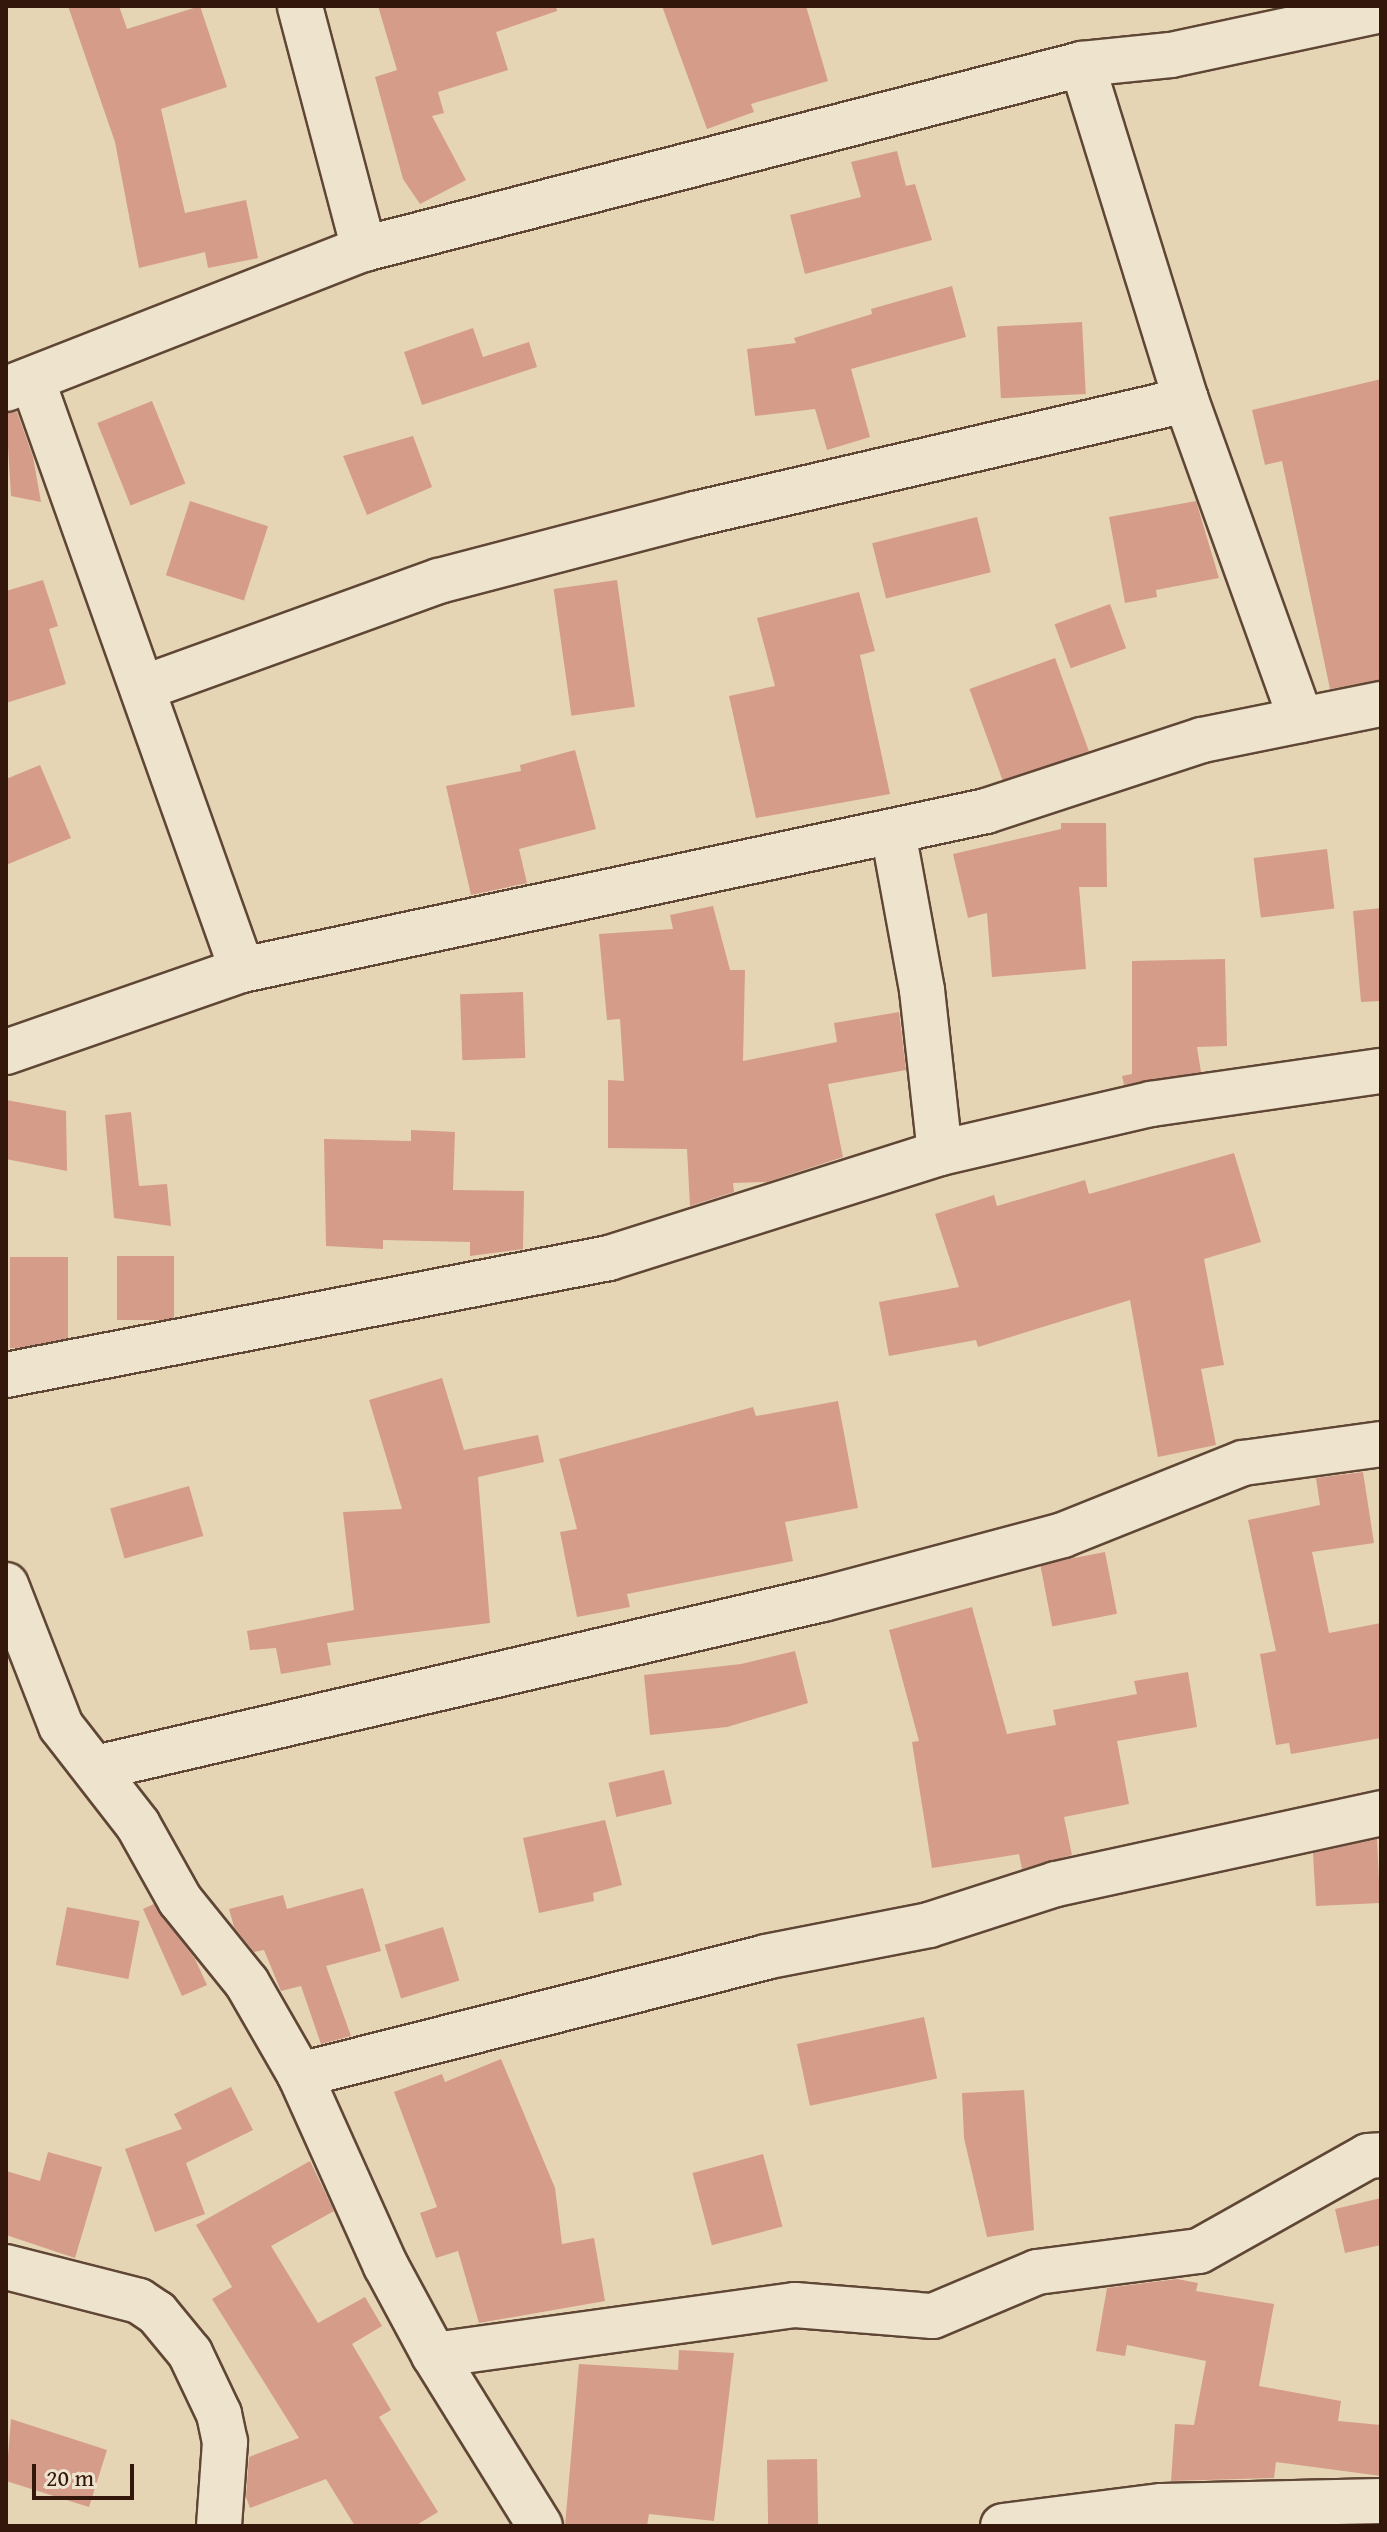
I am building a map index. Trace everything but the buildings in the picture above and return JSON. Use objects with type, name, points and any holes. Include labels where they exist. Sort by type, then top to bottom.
[{"type":"street","points":[[300,6],[364,249]]},
{"type":"street","points":[[242,970],[143,688],[19,385],[364,249],[1082,64],[1171,55],[1381,10]]},
{"type":"street","points":[[1082,64],[1186,400],[1301,720]]},
{"type":"street","points":[[143,688],[439,581],[695,514],[1186,400]]},
{"type":"street","points":[[6,1052],[242,970],[986,811],[1202,740],[1381,704]]},
{"type":"street","points":[[893,832],[922,990],[940,1153]]},
{"type":"street","points":[[6,1375],[609,1258],[940,1153],[1151,1104],[1381,1071]]},
{"type":"street","points":[[96,1768],[958,1563],[1063,1535],[1243,1463],[1381,1444]]},
{"type":"street","points":[[6,1585],[61,1726],[138,1825],[180,1900],[247,1983],[300,2075],[386,2266],[434,2355],[540,2526]]},
{"type":"street","points":[[300,2075],[765,1957],[929,1925],[1056,1884],[1381,1813]]},
{"type":"street","points":[[434,2355],[795,2305],[933,2316],[1037,2272],[1199,2251],[1368,2156],[1381,2155]]},
{"type":"street","points":[[6,2267],[139,2301],[182,2343],[219,2414],[225,2442],[219,2526]]},
{"type":"street","points":[[1003,2526],[1162,2506],[1381,2501]]}]
